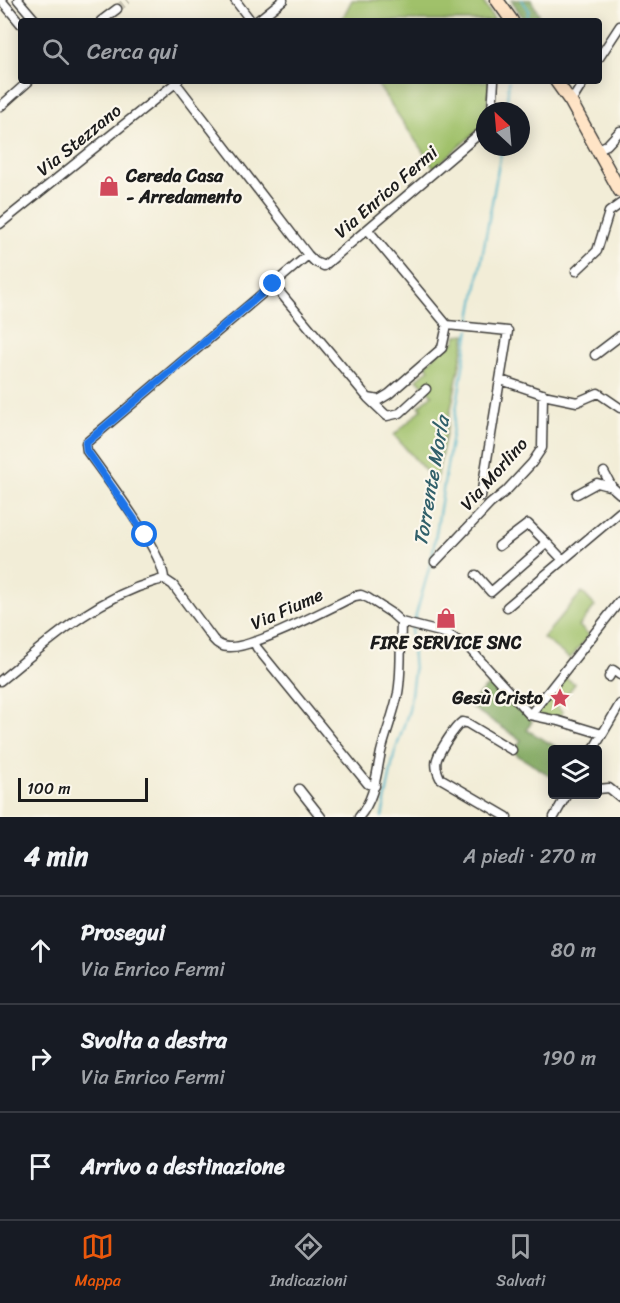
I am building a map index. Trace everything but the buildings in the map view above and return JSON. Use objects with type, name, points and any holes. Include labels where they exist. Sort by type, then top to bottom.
[{"type":"main road","points":[[497,0],[508,18]]},
{"type":"main road","points":[[558,84],[571,102],[620,191]]},
{"type":"street","points":[[1,0],[18,20]]},
{"type":"street","points":[[18,0],[33,18]]},
{"type":"street","points":[[235,0],[249,18]]},
{"type":"street","points":[[261,18],[283,0]]},
{"type":"street","points":[[105,18],[117,9]]},
{"type":"street","points":[[602,53],[620,26]]},
{"type":"street","points":[[1,106],[26,84]]},
{"type":"street","name":"Via Stezzano","points":[[0,224],[175,84]]},
{"type":"street","points":[[0,681],[101,603],[164,579],[162,567],[153,548],[85,445],[308,255],[179,84]]},
{"type":"street","points":[[493,102],[494,84]]},
{"type":"street","points":[[571,102],[582,84]]},
{"type":"street","points":[[598,149],[607,145],[620,131]]},
{"type":"street","name":"Via Enrico Fermi","points":[[308,255],[315,262],[324,266],[476,137]]},
{"type":"street","points":[[576,271],[597,251],[609,212],[620,204]]},
{"type":"street","points":[[368,230],[447,325],[508,331],[481,496]]},
{"type":"street","points":[[273,284],[368,398],[387,416],[400,413],[426,389]]},
{"type":"street","points":[[368,398],[380,400],[389,394],[442,348],[447,325]]},
{"type":"street","points":[[595,355],[620,336]]},
{"type":"street","points":[[501,380],[577,402],[598,393],[618,407]]},
{"type":"street","name":"Via Morlino","points":[[435,562],[490,504],[506,491],[532,463],[542,448],[543,394]]},
{"type":"street","points":[[604,472],[612,487],[620,494]]},
{"type":"street","points":[[577,494],[597,483],[612,487]]},
{"type":"street","points":[[507,607],[620,512]]},
{"type":"street","points":[[499,546],[528,524],[563,560]]},
{"type":"street","points":[[476,575],[491,592],[547,543]]},
{"type":"street","name":"Via Fiume","points":[[164,579],[173,585],[217,643],[228,647],[254,642],[355,596],[368,598],[403,623],[448,634],[469,648],[530,715]]},
{"type":"street","points":[[602,734],[530,715],[620,601]]},
{"type":"street","points":[[359,817],[366,809],[375,786],[398,689],[403,623]]},
{"type":"street","points":[[254,642],[344,755],[368,783],[375,786]]},
{"type":"street","points":[[609,677],[613,670],[620,675]]},
{"type":"street","points":[[596,745],[620,704]]},
{"type":"street","points":[[507,817],[440,778],[436,770],[436,759],[456,726],[462,722],[512,750]]},
{"type":"street","points":[[602,789],[609,788],[620,797]]},
{"type":"street","points":[[299,789],[321,817]]},
{"type":"street","points":[[554,817],[565,799]]},
{"type":"green space","points":[[352,0],[482,0],[493,18],[343,18]]},
{"type":"green space","points":[[511,0],[531,0],[539,14],[536,18],[523,18]]},
{"type":"green space","points":[[377,84],[490,84],[488,102],[476,102],[476,132],[434,168]]},
{"type":"green space","points":[[466,334],[436,483],[394,435],[422,409],[419,406],[432,395],[417,379],[429,369],[426,365],[446,344],[455,342],[457,335]]},
{"type":"green space","points":[[582,592],[595,606],[579,626],[589,635],[570,659],[543,638]]},
{"type":"green space","points":[[564,677],[575,684],[557,707],[563,712],[557,719],[534,714]]},
{"type":"green space","points":[[494,680],[532,721],[527,730],[553,745],[548,745],[548,774],[517,755],[514,751],[521,740],[468,705]]},
{"type":"waterway","name":"Torrente Morla","points":[[522,0],[529,10],[527,18]]},
{"type":"waterway","name":"Torrente Morla","points":[[507,102],[509,84]]},
{"type":"waterway","name":"Torrente Morla","points":[[470,324],[500,156]]},
{"type":"waterway","name":"Torrente Morla","points":[[414,622],[432,558],[469,330]]},
{"type":"waterway","name":"Torrente Morla","points":[[382,817],[394,755],[409,710],[414,671],[412,627]]},
{"type":"tunnel","points":[[117,9],[128,0]]},
{"type":"place","name":"Cereda Casa - Arredamento","points":[[109,186]]},
{"type":"place","name":"FIRE SERVICE SNC","points":[[446,618]]},
{"type":"place","name":"Gesù Cristo","points":[[560,698]]},
{"type":"route","points":[[145,535],[87,451],[86,443],[273,284]]}]
